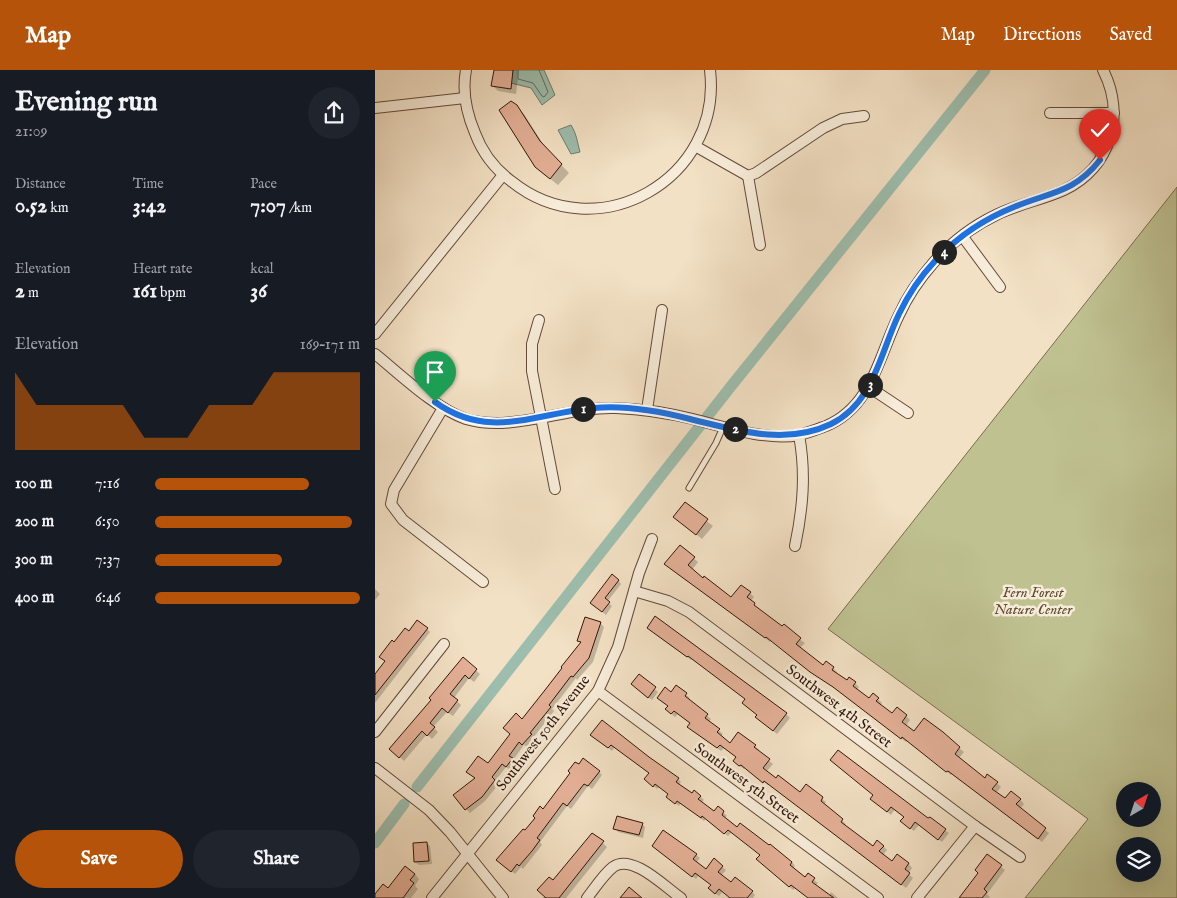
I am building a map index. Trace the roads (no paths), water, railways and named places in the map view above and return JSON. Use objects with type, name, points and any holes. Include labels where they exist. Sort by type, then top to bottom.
[{"type":"street","points":[[466,70],[465,98],[469,119],[477,140],[489,159],[503,175],[518,187],[551,203],[588,209],[607,208],[633,200],[658,187],[673,176],[695,146],[708,114],[711,97],[709,70]]},
{"type":"street","points":[[375,354],[443,408],[466,419],[486,423],[506,423],[596,408],[647,410],[719,426],[777,436],[799,435],[824,427],[839,419],[854,406],[869,387],[899,315],[914,287],[934,262],[963,236],[993,216],[1062,191],[1087,175],[1105,152],[1112,133],[1114,113],[1113,97],[1103,70]]},
{"type":"street","points":[[375,108],[465,98]]},
{"type":"street","points":[[1050,113],[1114,113]]},
{"type":"street","points":[[695,146],[748,176],[757,173],[823,128],[842,119],[864,116]]},
{"type":"street","points":[[375,334],[503,175]]},
{"type":"street","points":[[748,176],[760,245]]},
{"type":"street","points":[[963,236],[999,287]]},
{"type":"street","points":[[647,410],[661,310]]},
{"type":"street","points":[[539,320],[532,344],[532,371],[555,489]]},
{"type":"street","points":[[869,387],[908,413]]},
{"type":"street","points":[[443,408],[394,490],[391,504],[403,520],[483,582]]},
{"type":"street","points":[[795,546],[802,513],[804,490],[799,435]]},
{"type":"street","name":"Southwest 50th Avenue","points":[[432,898],[598,691],[618,647],[634,591],[652,540]]},
{"type":"street","name":"Southwest 4th Street","points":[[634,591],[668,602],[689,612],[975,826],[1020,857]]},
{"type":"street","points":[[375,732],[445,644]]},
{"type":"street","name":"Southwest 5th Street","points":[[598,691],[878,898]]},
{"type":"street","points":[[375,768],[429,810],[450,832],[503,898]]},
{"type":"street","points":[[917,898],[975,826]]},
{"type":"street","points":[[587,898],[612,868],[621,863],[629,863],[638,867],[681,898]]},
{"type":"lane","points":[[689,488],[716,443],[719,426]]},
{"type":"water","points":[[513,70],[544,70],[555,95],[542,105],[531,88],[511,83]]},
{"type":"water","points":[[571,125],[576,135],[580,152],[571,154],[558,130]]},
{"type":"waterway","points":[[417,787],[732,385],[985,70]]},
{"type":"waterway","points":[[375,843],[404,804]]},
{"type":"park label","name":"Fern Forest Nature Center","points":[[1033,600]]}]
